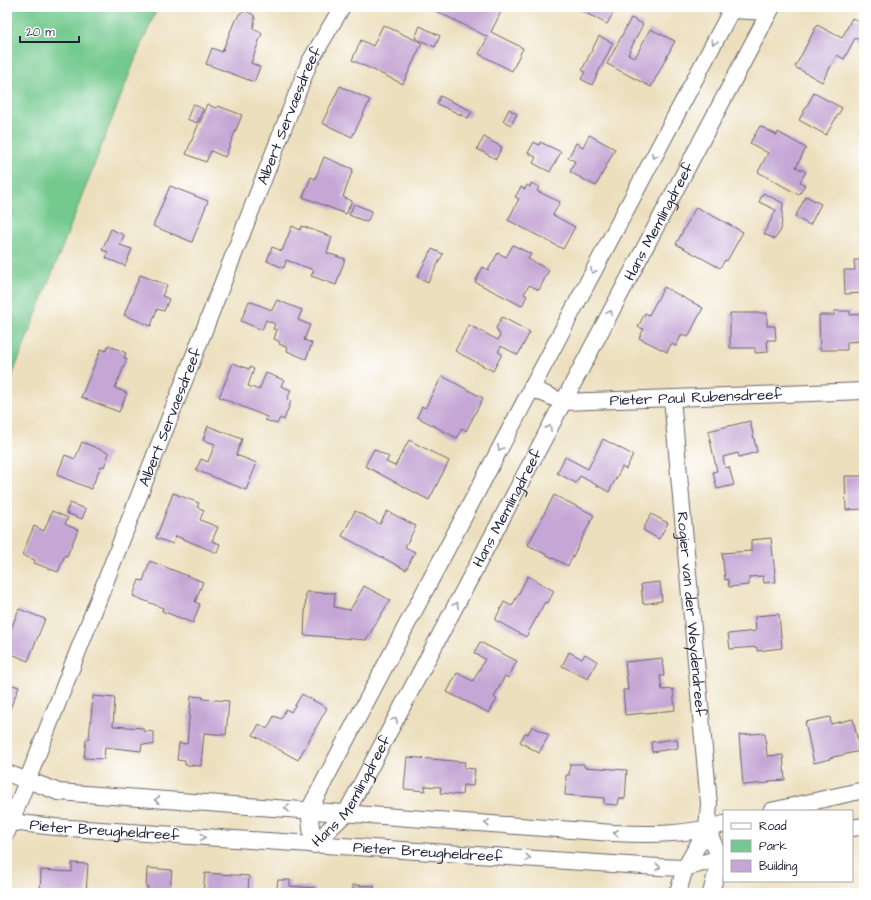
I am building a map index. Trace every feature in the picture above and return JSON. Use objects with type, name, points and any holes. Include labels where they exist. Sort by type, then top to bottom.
[{"type":"street","name":"Albert Servaesdreef","points":[[9,827],[309,63],[342,7]]},
{"type":"street","points":[[730,8],[769,9]]},
{"type":"street","name":"Hans Memlingdreef","points":[[313,845],[309,810],[730,8]]},
{"type":"street","name":"Hans Memlingdreef","points":[[313,845],[346,813],[769,9]]},
{"type":"street","name":"Pieter Paul Rubensdreef","points":[[531,388],[563,402],[864,390]]},
{"type":"street","name":"Rogier van der Weydendreef","points":[[672,398],[709,804],[707,829],[685,868],[676,893]]},
{"type":"street","points":[[7,773],[27,781],[41,784],[58,792],[644,835],[671,834],[707,829],[723,824]]},
{"type":"street","points":[[775,810],[864,790]]},
{"type":"street","points":[[853,828],[864,826]]},
{"type":"street","name":"Pieter Breugheldreef","points":[[9,827],[55,827],[658,867],[685,868],[722,858]]},
{"type":"street","name":"Rogier van der Weydendreef","points":[[707,829],[722,858]]},
{"type":"street","points":[[711,893],[722,858]]},
{"type":"green space","points":[[7,7],[158,7],[138,52],[7,389]]},
{"type":"building","points":[[428,7],[503,8],[491,32],[523,48],[512,71],[479,54],[488,37]]},
{"type":"building","points":[[574,7],[613,7],[616,8],[607,24]]},
{"type":"building","points":[[246,11],[254,15],[255,19],[253,29],[262,33],[251,63],[260,67],[254,82],[206,64],[212,48],[222,52],[235,20],[240,13]]},
{"type":"building","points":[[631,18],[643,24],[628,54],[635,58],[650,29],[675,41],[651,87],[607,64]]},
{"type":"building","points":[[852,18],[864,24],[864,42],[855,38],[844,59],[837,55],[822,82],[795,67],[817,25],[842,38]]},
{"type":"building","points":[[383,25],[422,43],[403,84],[352,60],[361,40],[373,46]]},
{"type":"building","points":[[420,26],[440,36],[435,47],[415,38]]},
{"type":"building","points":[[599,36],[613,43],[592,85],[581,79],[585,72],[582,70]]},
{"type":"building","points":[[340,86],[370,100],[352,137],[322,123]]},
{"type":"building","points":[[814,93],[842,108],[826,135],[799,120]]},
{"type":"building","points":[[440,96],[472,111],[468,118],[437,104]]},
{"type":"building","points":[[193,104],[203,109],[197,123],[187,119]]},
{"type":"building","points":[[207,104],[216,108],[218,106],[242,115],[225,157],[211,151],[206,162],[186,154]]},
{"type":"building","points":[[509,109],[517,114],[511,125],[503,121]]},
{"type":"building","points":[[760,126],[777,135],[778,132],[806,148],[796,167],[806,172],[800,182],[805,185],[799,195],[758,172],[768,153],[750,143]]},
{"type":"building","points":[[589,135],[615,149],[596,186],[570,172],[575,161],[568,158],[576,143],[583,147]]},
{"type":"building","points":[[484,137],[502,147],[496,159],[477,149]]},
{"type":"building","points":[[534,142],[539,145],[540,142],[561,152],[550,172],[533,163],[536,157],[528,153]]},
{"type":"building","points":[[324,157],[353,169],[343,197],[352,201],[346,214],[303,197],[311,177],[315,179]]},
{"type":"building","points":[[531,183],[539,187],[537,191],[560,202],[553,215],[575,227],[563,249],[508,220],[519,199],[515,197],[521,187],[525,189],[527,185],[530,187]]},
{"type":"building","points":[[170,186],[208,201],[192,242],[153,226]]},
{"type":"building","points":[[763,193],[783,203],[781,230],[775,239],[764,234],[776,210],[759,202]]},
{"type":"building","points":[[806,196],[821,204],[810,225],[795,217]]},
{"type":"building","points":[[354,204],[372,211],[367,222],[349,215]]},
{"type":"building","points":[[696,207],[743,232],[727,261],[725,260],[720,268],[676,244]]},
{"type":"building","points":[[292,226],[300,230],[302,226],[332,237],[327,253],[345,259],[336,285],[311,276],[314,270],[286,260],[284,268],[267,261],[272,247],[282,251]]},
{"type":"building","points":[[111,229],[124,235],[120,245],[132,249],[125,266],[106,258],[108,252],[102,250]]},
{"type":"building","points":[[513,245],[531,254],[528,259],[549,270],[539,290],[529,285],[524,294],[527,296],[522,306],[475,282],[483,267],[488,270],[498,253],[506,257]]},
{"type":"building","points":[[432,249],[443,254],[428,282],[417,277]]},
{"type":"building","points":[[854,260],[864,260],[864,293],[845,294],[844,270],[855,270]]},
{"type":"building","points":[[140,275],[167,285],[162,296],[169,299],[164,311],[157,309],[151,326],[124,315]]},
{"type":"building","points":[[664,287],[703,308],[688,337],[682,334],[676,346],[671,344],[667,352],[639,338],[644,329],[638,327],[645,313],[649,315]]},
{"type":"building","points":[[277,300],[302,310],[298,320],[310,325],[304,340],[312,343],[306,359],[287,351],[288,348],[279,344],[280,342],[274,339],[277,330],[273,329],[275,324],[266,320],[262,330],[241,321],[249,301],[272,310]]},
{"type":"building","points":[[834,311],[850,311],[850,315],[864,314],[864,341],[847,342],[847,350],[820,350],[819,315],[834,315]]},
{"type":"building","points":[[730,313],[767,313],[767,326],[775,326],[776,340],[767,340],[768,352],[755,353],[755,348],[730,348]]},
{"type":"building","points":[[502,317],[530,332],[518,355],[501,346],[498,352],[502,354],[493,371],[455,351],[469,325],[498,340],[500,335],[496,328]]},
{"type":"building","points":[[108,345],[126,353],[124,358],[127,359],[115,388],[127,393],[119,412],[81,397],[101,349],[106,351]]},
{"type":"building","points":[[233,363],[249,369],[250,367],[254,369],[248,386],[259,390],[266,373],[284,380],[281,386],[291,390],[287,400],[291,401],[284,420],[280,418],[277,424],[265,420],[267,417],[219,397]]},
{"type":"building","points":[[442,376],[483,398],[466,431],[462,428],[457,438],[417,417],[422,406],[425,408]]},
{"type":"building","points":[[750,421],[757,452],[739,457],[738,453],[723,457],[725,468],[729,467],[734,485],[717,489],[713,472],[717,471],[708,431]]},
{"type":"building","points":[[208,426],[242,439],[236,455],[257,463],[246,490],[196,470],[201,459],[208,462],[215,444],[203,440]]},
{"type":"building","points":[[603,439],[633,455],[626,469],[622,467],[609,492],[580,476],[576,483],[557,473],[565,457],[588,469]]},
{"type":"building","points":[[409,440],[449,461],[429,500],[365,466],[374,449],[389,457],[386,462],[395,466]]},
{"type":"building","points":[[82,442],[109,453],[104,467],[101,466],[91,489],[57,475],[65,455],[75,459]]},
{"type":"building","points":[[845,476],[864,476],[864,509],[846,510]]},
{"type":"building","points":[[173,493],[199,503],[197,507],[204,510],[200,520],[218,527],[212,541],[220,544],[217,553],[176,536],[173,544],[156,538]]},
{"type":"building","points":[[554,495],[594,515],[568,566],[528,545]]},
{"type":"building","points":[[70,503],[86,509],[82,519],[66,513]]},
{"type":"building","points":[[52,511],[68,518],[65,524],[78,530],[67,556],[65,555],[58,572],[34,563],[35,560],[22,555],[34,526],[44,531]]},
{"type":"building","points":[[355,511],[380,524],[387,511],[416,526],[405,547],[415,552],[406,570],[342,536]]},
{"type":"building","points":[[651,514],[668,523],[659,539],[643,530]]},
{"type":"building","points":[[771,538],[776,582],[764,583],[763,576],[749,577],[749,585],[729,587],[728,579],[725,580],[722,553],[751,551],[751,540]]},
{"type":"building","points":[[150,561],[203,582],[195,602],[200,604],[193,623],[162,611],[163,608],[133,596],[139,580],[143,581]]},
{"type":"building","points":[[528,576],[554,591],[548,603],[545,602],[526,637],[495,620],[504,602],[512,606]]},
{"type":"building","points":[[660,582],[662,601],[643,604],[641,584]]},
{"type":"building","points":[[364,586],[390,600],[366,640],[304,635],[306,592],[335,593],[334,607],[350,610]]},
{"type":"building","points":[[19,609],[45,619],[28,661],[7,652],[7,633],[9,634]]},
{"type":"building","points":[[779,614],[782,648],[757,651],[757,647],[730,649],[728,634],[756,631],[755,616]]},
{"type":"building","points":[[480,642],[517,661],[508,678],[505,676],[494,697],[497,699],[489,713],[447,692],[457,673],[473,681],[485,659],[474,653]]},
{"type":"building","points":[[569,652],[582,659],[585,654],[597,661],[588,679],[562,666]]},
{"type":"building","points":[[662,658],[664,676],[660,676],[662,690],[673,689],[675,710],[625,715],[623,690],[628,690],[625,662]]},
{"type":"building","points":[[7,683],[19,687],[7,716]]},
{"type":"building","points":[[302,694],[327,708],[298,760],[253,735],[259,724],[267,729],[274,716],[281,719],[286,709],[291,712]]},
{"type":"building","points":[[93,696],[115,698],[113,726],[143,728],[143,731],[154,732],[154,745],[142,744],[141,751],[105,747],[104,759],[84,758],[86,739],[89,739]]},
{"type":"building","points":[[191,696],[203,697],[203,699],[229,701],[226,735],[204,733],[201,766],[185,765],[185,761],[177,760],[179,743],[187,744]]},
{"type":"building","points":[[830,717],[831,724],[853,719],[860,751],[814,763],[805,722]]},
{"type":"building","points":[[532,726],[549,735],[539,753],[520,742],[525,733],[528,734]]},
{"type":"building","points":[[765,733],[767,756],[783,755],[785,780],[743,785],[739,735]]},
{"type":"building","points":[[677,739],[678,748],[652,752],[651,742]]},
{"type":"building","points":[[407,757],[465,762],[464,768],[475,769],[473,786],[463,785],[462,795],[440,793],[441,787],[425,786],[425,791],[404,789]]},
{"type":"building","points":[[570,764],[584,764],[584,767],[627,770],[625,799],[619,798],[618,805],[604,804],[604,798],[565,795],[566,775],[569,775]]},
{"type":"building","points":[[72,863],[88,864],[86,893],[40,893],[41,870],[72,872]]},
{"type":"building","points":[[147,868],[172,870],[170,890],[161,889],[160,893],[148,893],[148,887],[146,887]]},
{"type":"building","points":[[205,873],[249,876],[248,893],[203,893]]},
{"type":"building","points":[[278,880],[290,880],[290,886],[315,888],[315,893],[276,893]]},
{"type":"building","points":[[353,885],[374,886],[374,891],[379,893],[353,893]]}]
